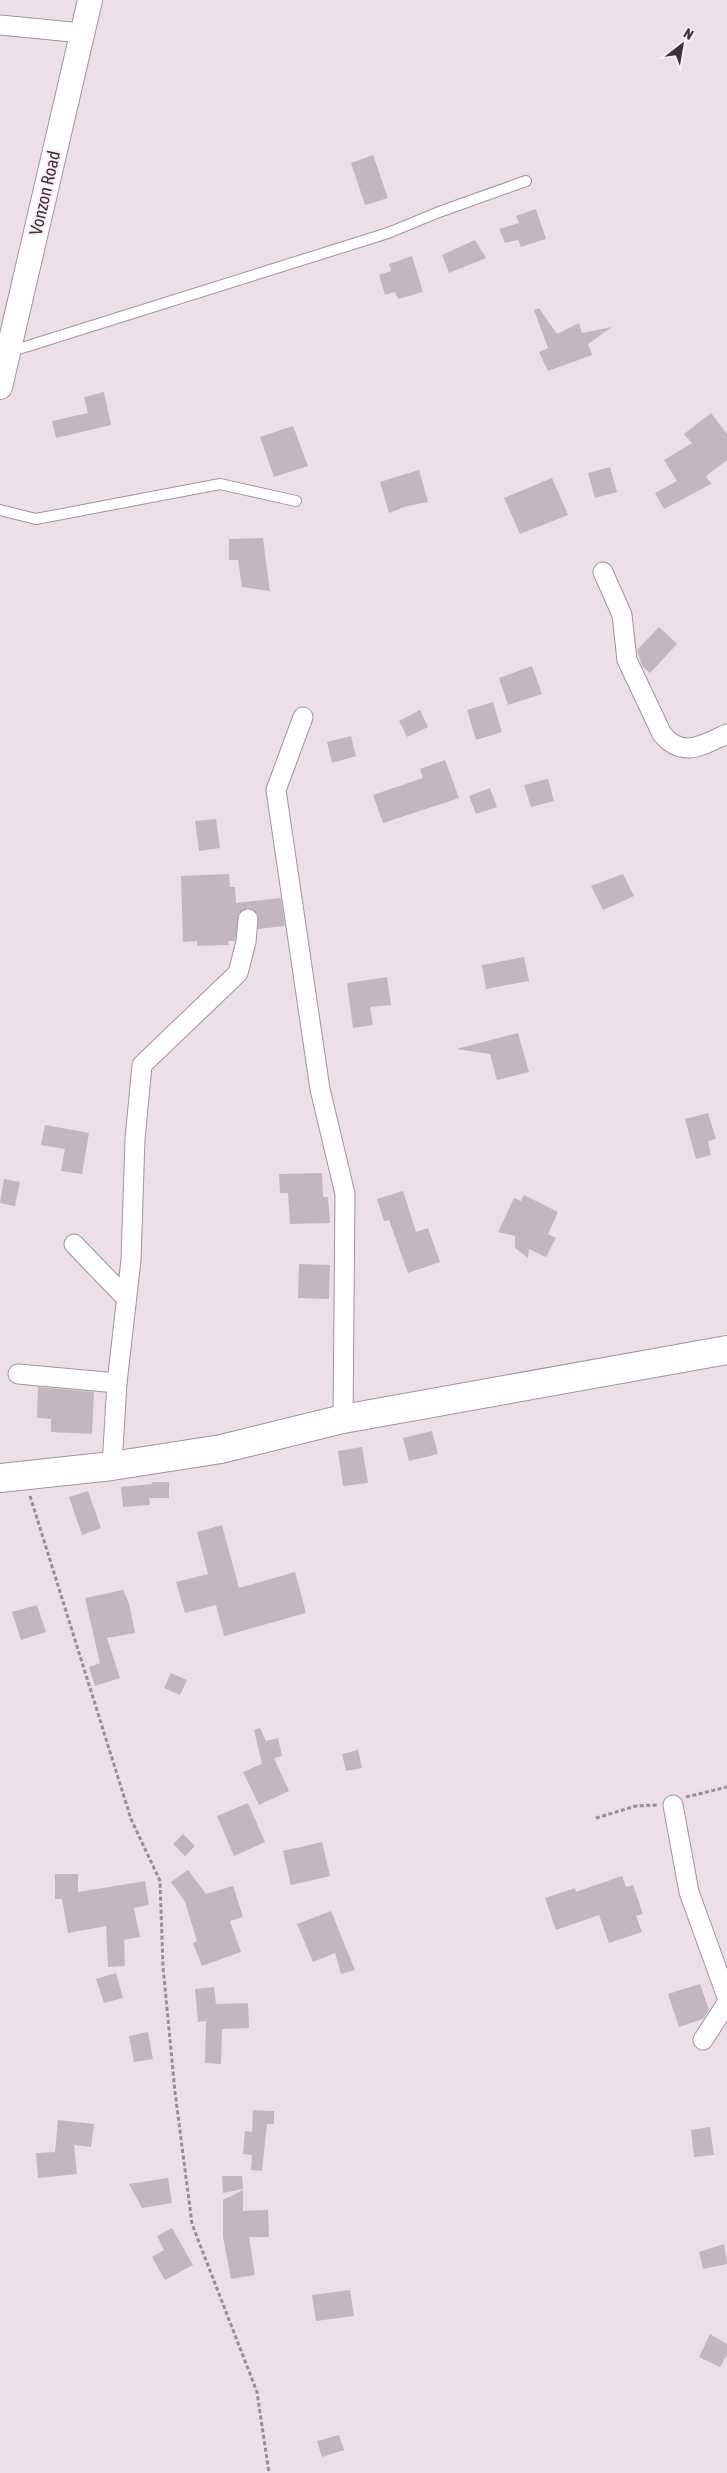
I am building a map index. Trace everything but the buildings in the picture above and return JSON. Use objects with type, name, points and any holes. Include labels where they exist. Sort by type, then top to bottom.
[{"type":"main road","points":[[12,1477],[112,1466],[221,1448],[344,1419],[727,1350]]},
{"type":"street","name":"Vonzon Road","points":[[0,387],[90,0]]},
{"type":"street","points":[[0,25],[82,33]]},
{"type":"street","points":[[603,572],[622,615],[627,660],[662,734],[671,744],[689,750],[727,734]]},
{"type":"street","points":[[303,717],[276,790],[320,1088],[345,1194],[344,1419]]},
{"type":"street","points":[[112,1466],[117,1383],[131,1260],[134,1140],[142,1065],[238,973],[246,942],[248,919]]},
{"type":"street","points":[[74,1244],[126,1298]]},
{"type":"street","points":[[18,1374],[117,1383]]},
{"type":"street","points":[[673,1805],[689,1892],[727,1997]]},
{"type":"street","points":[[703,2040],[727,2003]]},
{"type":"lane","points":[[8,352],[388,233],[439,212],[526,181]]},
{"type":"lane","points":[[0,510],[36,520],[220,484],[296,501]]},
{"type":"path","points":[[12,1477],[131,1819],[160,1881],[163,1967],[175,2092],[192,2224],[257,2392],[269,2473]]}]
